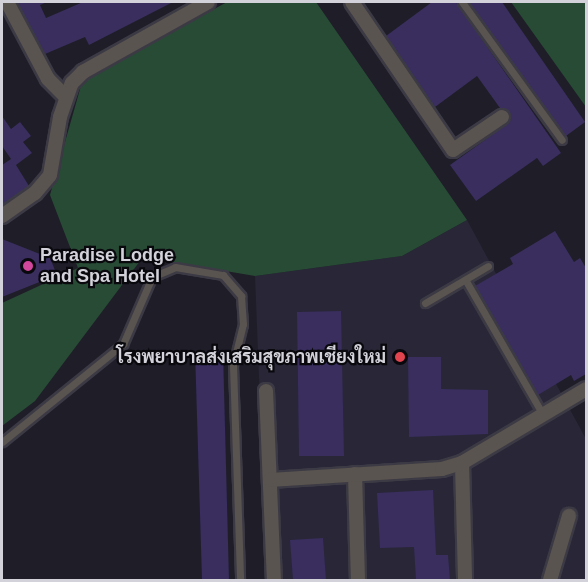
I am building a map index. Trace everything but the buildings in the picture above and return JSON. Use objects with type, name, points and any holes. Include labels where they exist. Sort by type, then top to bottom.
[{"type":"street","points":[[7,2],[48,79],[66,98]]},
{"type":"street","points":[[2,216],[35,193],[50,175],[66,98],[83,72],[208,2]]},
{"type":"street","points":[[352,2],[453,150],[502,117]]},
{"type":"street","points":[[270,480],[442,469],[462,463],[586,389]]},
{"type":"street","points":[[266,391],[274,580]]},
{"type":"street","points":[[462,463],[465,580]]},
{"type":"street","points":[[355,474],[358,580]]},
{"type":"street","points":[[550,580],[569,516]]},
{"type":"lane","points":[[462,2],[562,140]]},
{"type":"lane","points":[[425,303],[488,266]]},
{"type":"lane","points":[[2,442],[123,344],[152,277],[175,267],[223,275],[241,296],[243,324],[233,365],[240,580]]},
{"type":"lane","points":[[466,281],[543,415]]},
{"type":"shaded area","name":"โรงพยาบาลส่งเสริมสุขภาพเชียงใหม่","points":[[467,220],[586,439],[586,580],[267,580],[255,276],[402,256]]},
{"type":"green space","points":[[227,2],[316,2],[467,220],[402,256],[255,276],[143,257],[35,401],[2,426],[2,303],[78,268],[50,195],[82,82]]},
{"type":"green space","points":[[511,2],[586,2],[586,107]]},
{"type":"place","name":"Paradise Lodge and Spa Hotel","points":[[28,266]]},
{"type":"place","name":"โรงพยาบาลส่งเสริมสุขภาพเชียงใหม่","points":[[400,357]]}]
